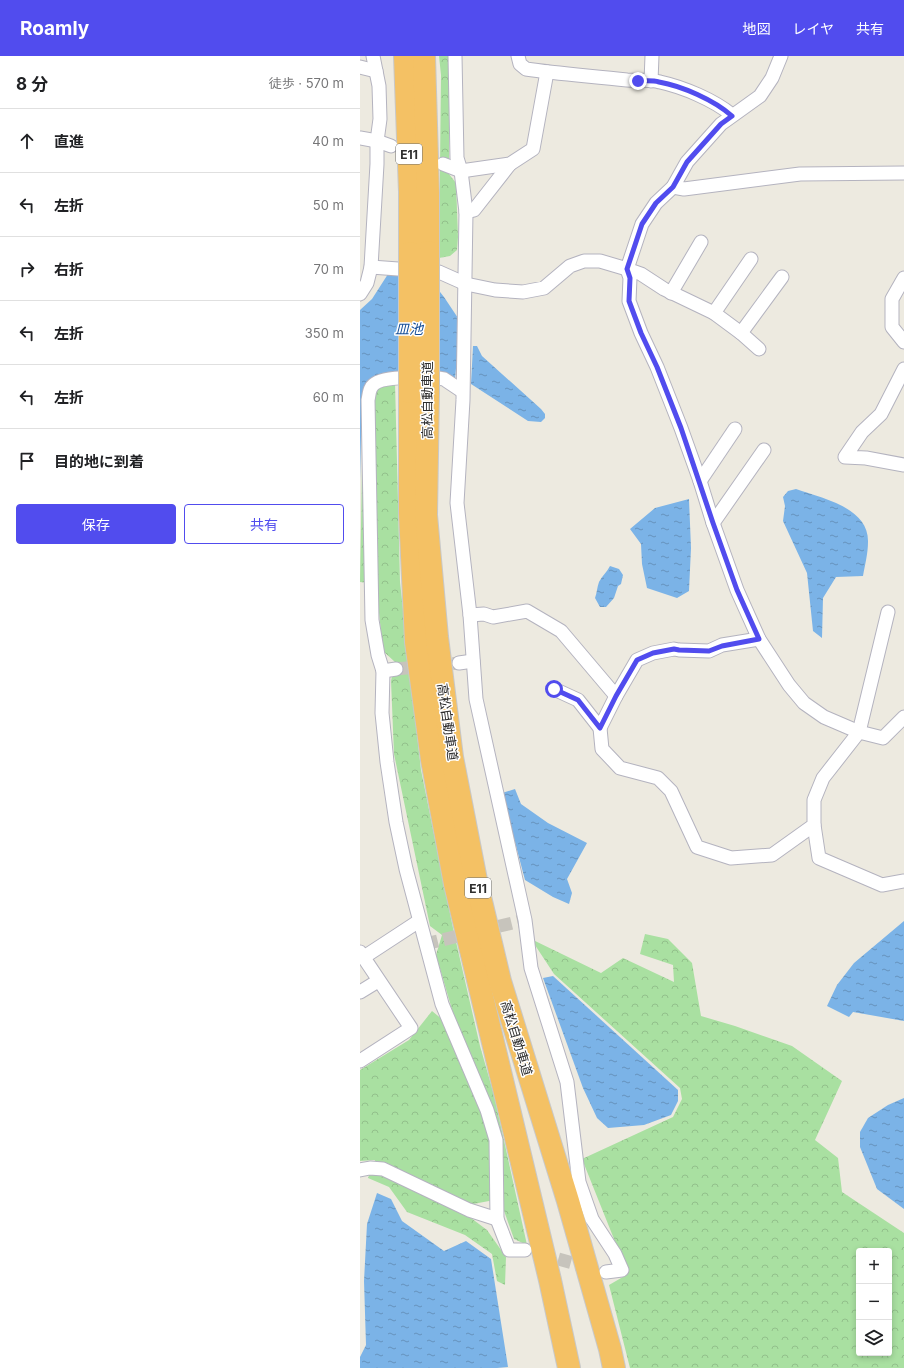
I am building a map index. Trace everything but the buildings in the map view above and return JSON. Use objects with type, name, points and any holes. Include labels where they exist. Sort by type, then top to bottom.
[{"type":"highway","name":"高松自動車道","points":[[405,56],[410,192],[419,253]]},
{"type":"highway","name":"高松自動車道","points":[[424,56],[428,177],[419,253],[419,393],[426,515],[437,637],[452,757],[476,880],[500,981],[568,1201],[614,1368]]},
{"type":"highway","name":"高松自動車道","points":[[419,393],[410,513],[416,642],[432,760],[455,884],[550,1280],[569,1368]]},
{"type":"street","points":[[360,294],[367,283],[371,267],[377,141],[380,119],[379,86],[373,56]]},
{"type":"street","points":[[455,56],[457,158],[461,171],[466,212],[463,400],[457,503],[470,615],[476,699],[525,920],[531,968],[567,1082],[579,1182],[592,1219],[615,1254],[622,1270],[606,1272]]},
{"type":"street","points":[[518,56],[520,64],[526,69],[660,82],[681,88],[712,102],[725,109],[732,116]]},
{"type":"street","points":[[651,81],[652,56]]},
{"type":"street","points":[[781,56],[772,78],[760,96],[721,124],[687,162],[673,187],[656,203],[642,224],[627,269],[630,278],[629,301],[641,333],[660,374],[700,481],[737,590],[759,639],[789,685],[804,703],[824,717],[859,732],[883,738],[904,717]]},
{"type":"street","points":[[360,66],[376,71]]},
{"type":"street","points":[[466,212],[474,210],[510,164],[533,149],[547,72]]},
{"type":"street","points":[[360,138],[377,141],[391,146]]},
{"type":"street","points":[[443,164],[461,171],[510,164]]},
{"type":"street","points":[[673,187],[684,189],[800,174],[904,173]]},
{"type":"street","points":[[671,293],[701,242]]},
{"type":"street","points":[[714,313],[751,259]]},
{"type":"street","points":[[371,267],[439,272],[466,284],[495,290],[523,292],[544,288],[570,266],[584,261],[600,261],[641,274],[671,293],[714,313],[741,333],[759,349]]},
{"type":"street","points":[[741,333],[782,277]]},
{"type":"street","points":[[904,278],[892,299],[892,327],[904,342]]},
{"type":"street","points":[[904,369],[881,414],[862,432],[845,457],[866,458],[904,464]]},
{"type":"street","points":[[462,391],[444,379],[438,378],[396,378],[379,380],[371,387],[368,400],[371,592],[378,655],[389,670],[382,713],[387,762],[401,849],[442,1004],[487,1110],[496,1140],[497,1219],[509,1250],[525,1250]]},
{"type":"street","points":[[700,481],[735,429]]},
{"type":"street","points":[[713,523],[764,450]]},
{"type":"street","points":[[470,615],[484,614],[492,617],[527,612],[562,631],[616,696]]},
{"type":"street","points":[[888,612],[859,732],[823,778],[814,800],[814,825],[819,858],[882,884],[904,881]]},
{"type":"street","points":[[759,639],[722,646],[709,651],[674,649],[653,653],[637,660],[616,696],[600,728],[602,749],[620,768],[658,778],[671,791],[697,847],[731,858],[772,855],[814,825]]},
{"type":"street","points":[[459,663],[473,661]]},
{"type":"street","points":[[554,689],[578,700],[600,728]]},
{"type":"street","points":[[360,1061],[412,1028],[378,981],[362,954],[419,921]]},
{"type":"street","points":[[360,992],[378,981]]},
{"type":"street","points":[[360,1170],[370,1168],[383,1169],[469,1210],[497,1219]]},
{"type":"green space","points":[[439,56],[449,56],[449,174],[456,183],[458,237],[457,250],[450,256],[439,258],[441,75]]},
{"type":"green space","points":[[395,382],[400,582],[421,770],[454,933],[480,1046],[494,1095],[527,1245],[514,1239],[503,1208],[489,1201],[468,1205],[463,1212],[487,1230],[506,1257],[505,1285],[497,1281],[492,1254],[465,1235],[407,1212],[389,1187],[368,1178],[375,1160],[360,1161],[360,1070],[409,1040],[432,1011],[443,1020],[453,1013],[436,955],[442,935],[430,926],[394,754],[391,681],[395,662],[383,651],[376,584],[360,582],[363,410],[378,386]]},
{"type":"green space","points":[[645,934],[668,939],[692,963],[701,1016],[792,1046],[842,1081],[815,1140],[838,1158],[842,1192],[904,1233],[904,1368],[630,1368],[609,1285],[628,1274],[582,1159],[673,1117],[682,1099],[680,1088],[554,974],[531,939],[601,973],[623,958],[674,982],[673,965],[640,954]]},
{"type":"water","name":"皿池","points":[[388,274],[429,278],[460,321],[455,380],[368,384],[362,393],[360,481],[360,310],[372,299]]},
{"type":"water","points":[[473,346],[477,346],[482,356],[541,409],[545,414],[545,418],[541,422],[528,421],[471,384]]},
{"type":"water","points":[[796,489],[830,500],[842,506],[861,520],[866,530],[868,546],[863,576],[836,577],[823,598],[822,638],[813,631],[807,573],[783,521],[785,506],[783,497],[788,491]]},
{"type":"water","points":[[689,499],[691,548],[689,591],[677,598],[647,588],[642,564],[641,544],[630,529],[655,508]]},
{"type":"water","points":[[610,566],[619,569],[623,575],[621,584],[618,586],[614,598],[606,607],[600,607],[595,598],[599,582]]},
{"type":"water","points":[[515,789],[521,804],[548,823],[587,843],[567,879],[572,893],[569,904],[553,897],[525,880],[502,793]]},
{"type":"water","points":[[904,921],[904,1021],[853,1012],[849,1017],[827,1006],[837,985],[854,963]]},
{"type":"water","points":[[553,976],[678,1090],[678,1101],[671,1115],[644,1125],[608,1128],[597,1118],[583,1088],[543,978]]},
{"type":"water","points":[[904,1098],[904,1209],[877,1189],[860,1147],[860,1132],[868,1118],[888,1105]]},
{"type":"water","points":[[377,1193],[391,1199],[402,1221],[444,1251],[466,1241],[491,1259],[508,1367],[360,1368],[360,1357],[366,1345],[364,1281],[367,1224]]},
{"type":"tunnel","points":[[396,669],[459,663]]},
{"type":"tunnel","points":[[425,944],[525,920]]},
{"type":"tunnel","points":[[540,1254],[591,1268]]},
{"type":"route","points":[[554,689],[578,700],[600,728],[616,696],[637,660],[653,653],[674,649],[709,651],[722,646],[759,639],[737,590],[681,428],[629,301],[630,278],[627,269],[642,224],[656,203],[673,187],[687,162],[721,124],[732,116],[725,109],[681,88],[660,82],[638,81]]}]
